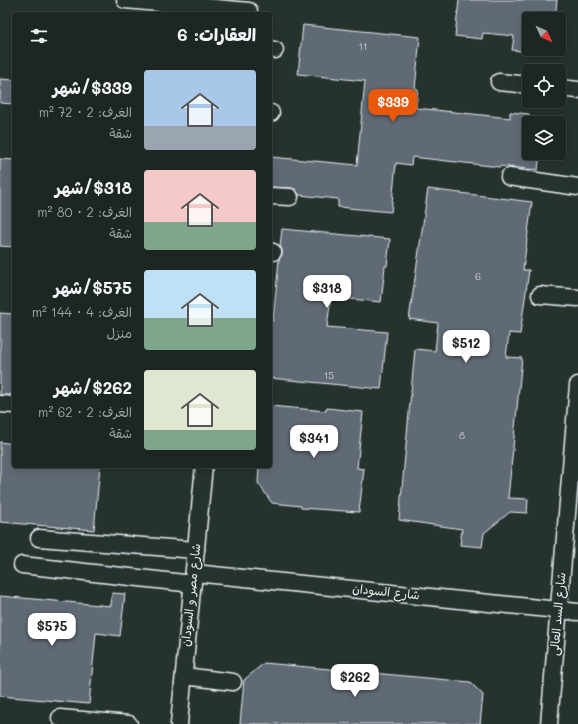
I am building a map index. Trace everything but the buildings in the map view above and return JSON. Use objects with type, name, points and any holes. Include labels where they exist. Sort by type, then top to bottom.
[{"type":"lane","points":[[125,0],[249,8]]},
{"type":"lane","points":[[499,82],[522,84]]},
{"type":"lane","points":[[566,89],[578,90]]},
{"type":"lane","points":[[509,177],[578,187]]},
{"type":"lane","points":[[272,196],[290,197]]},
{"type":"lane","points":[[540,295],[578,298]]},
{"type":"lane","name":"شارع السد العالى","points":[[549,724],[558,610],[574,485],[578,385]]},
{"type":"lane","points":[[0,404],[12,405]]},
{"type":"lane","name":"شارع مصر و السودان","points":[[179,724],[204,468]]},
{"type":"lane","points":[[39,538],[196,550]]},
{"type":"lane","name":"شارع السودان","points":[[22,565],[578,612]]},
{"type":"lane","points":[[184,676],[234,682]]},
{"type":"lane","points":[[60,718],[129,724]]}]
